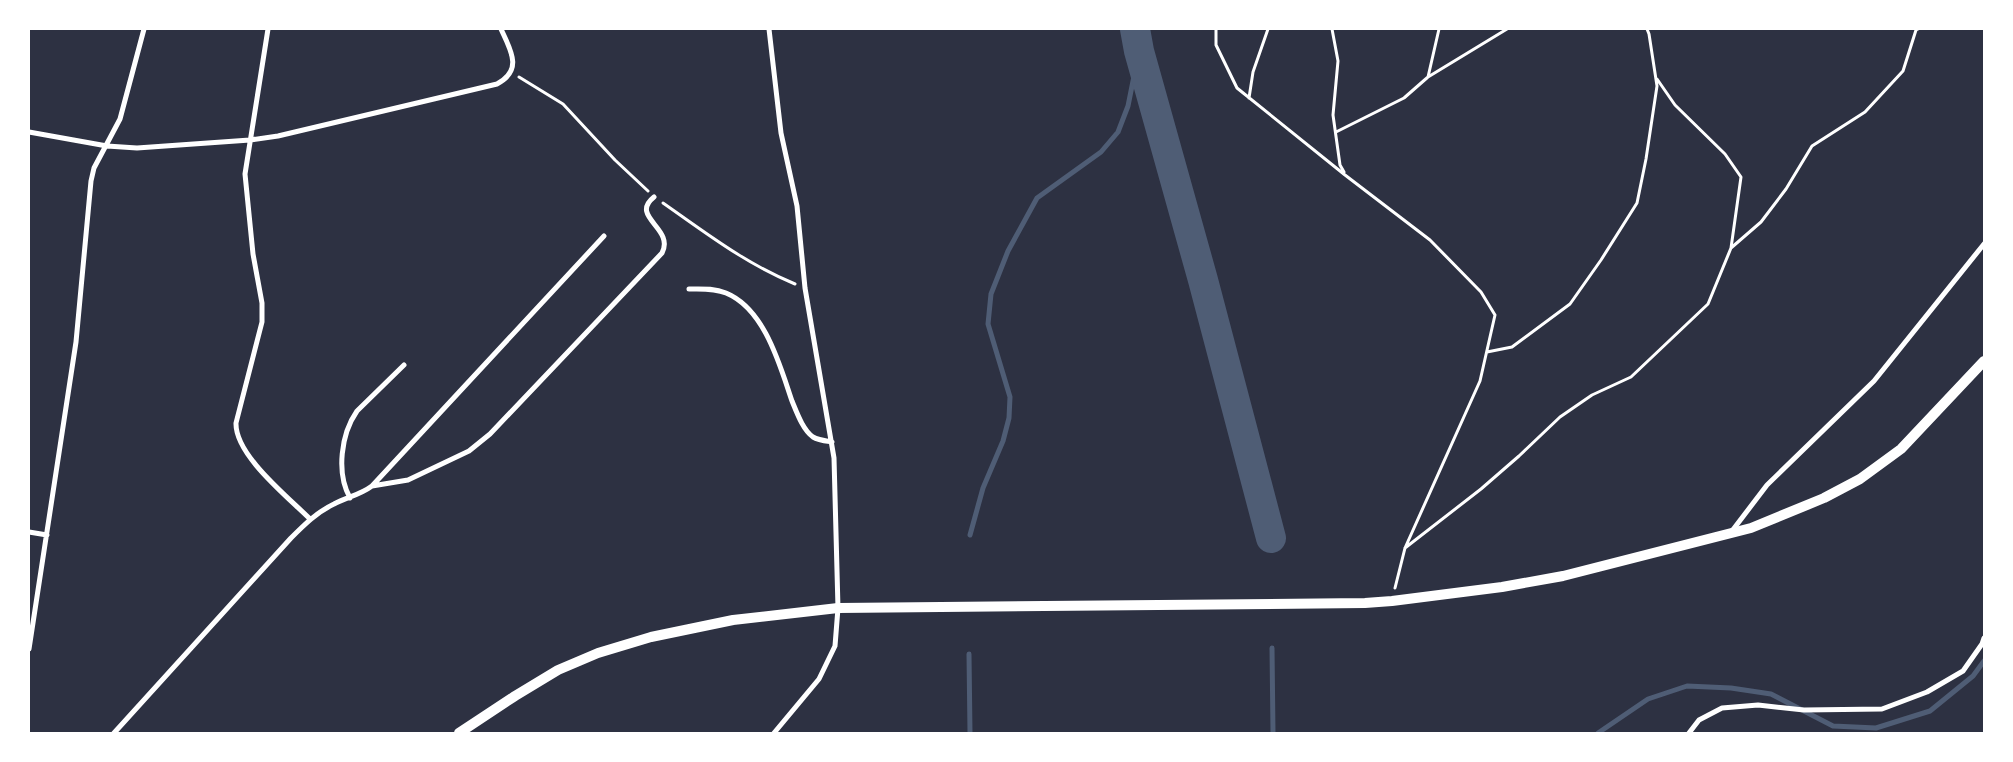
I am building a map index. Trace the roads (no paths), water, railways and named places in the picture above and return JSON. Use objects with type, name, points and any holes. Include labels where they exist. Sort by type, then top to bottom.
[{"type":"main road","points":[[459,733],[558,670],[598,654],[651,637],[702,625],[838,608],[1365,603],[1502,587],[1563,576],[1751,528],[1815,502],[1860,479],[1901,449],[1984,361]]},
{"type":"street","points":[[29,649],[82,294],[91,181],[94,168],[120,120],[144,29]]},
{"type":"street","points":[[268,29],[245,174],[253,254],[262,303],[262,322],[236,423],[236,432],[247,456],[310,519]]},
{"type":"street","points":[[29,132],[107,146],[136,148],[250,140],[278,136],[491,85],[505,80],[511,72],[513,56],[501,29]]},
{"type":"street","points":[[769,29],[781,133],[797,206],[805,288],[832,442],[838,608],[835,646],[819,678],[774,733]]},
{"type":"street","points":[[372,486],[408,480],[449,461],[469,451],[504,422],[662,253],[665,247],[662,233],[647,216],[646,207],[654,197]]},
{"type":"street","points":[[114,733],[291,538],[310,519],[335,503],[350,498],[372,486],[604,236]]},
{"type":"street","points":[[1732,532],[1767,485],[1874,381],[1984,244]]},
{"type":"street","points":[[689,289],[713,289],[726,293],[736,298],[751,311],[772,343],[796,411],[806,429],[814,438],[832,442]]},
{"type":"street","points":[[350,498],[343,487],[342,472],[344,437],[351,419],[404,365]]},
{"type":"street","points":[[29,532],[47,535]]},
{"type":"street","points":[[1689,733],[1699,720],[1722,708],[1758,705],[1804,710],[1882,709],[1927,692],[1963,671],[1982,644],[1984,638]]},
{"type":"waterway","points":[[1135,29],[1139,51],[1203,280],[1271,538]]},
{"type":"waterway","points":[[970,535],[983,488],[1003,441],[1009,418],[1010,397],[988,324],[991,294],[1008,251],[1037,198],[1101,152],[1118,132],[1128,106],[1139,51]]},
{"type":"waterway","points":[[1272,648],[1273,733]]},
{"type":"waterway","points":[[969,654],[970,733]]},
{"type":"waterway","points":[[1598,733],[1648,699],[1687,686],[1731,688],[1771,694],[1833,726],[1876,728],[1930,711],[1973,676],[1984,661]]}]
